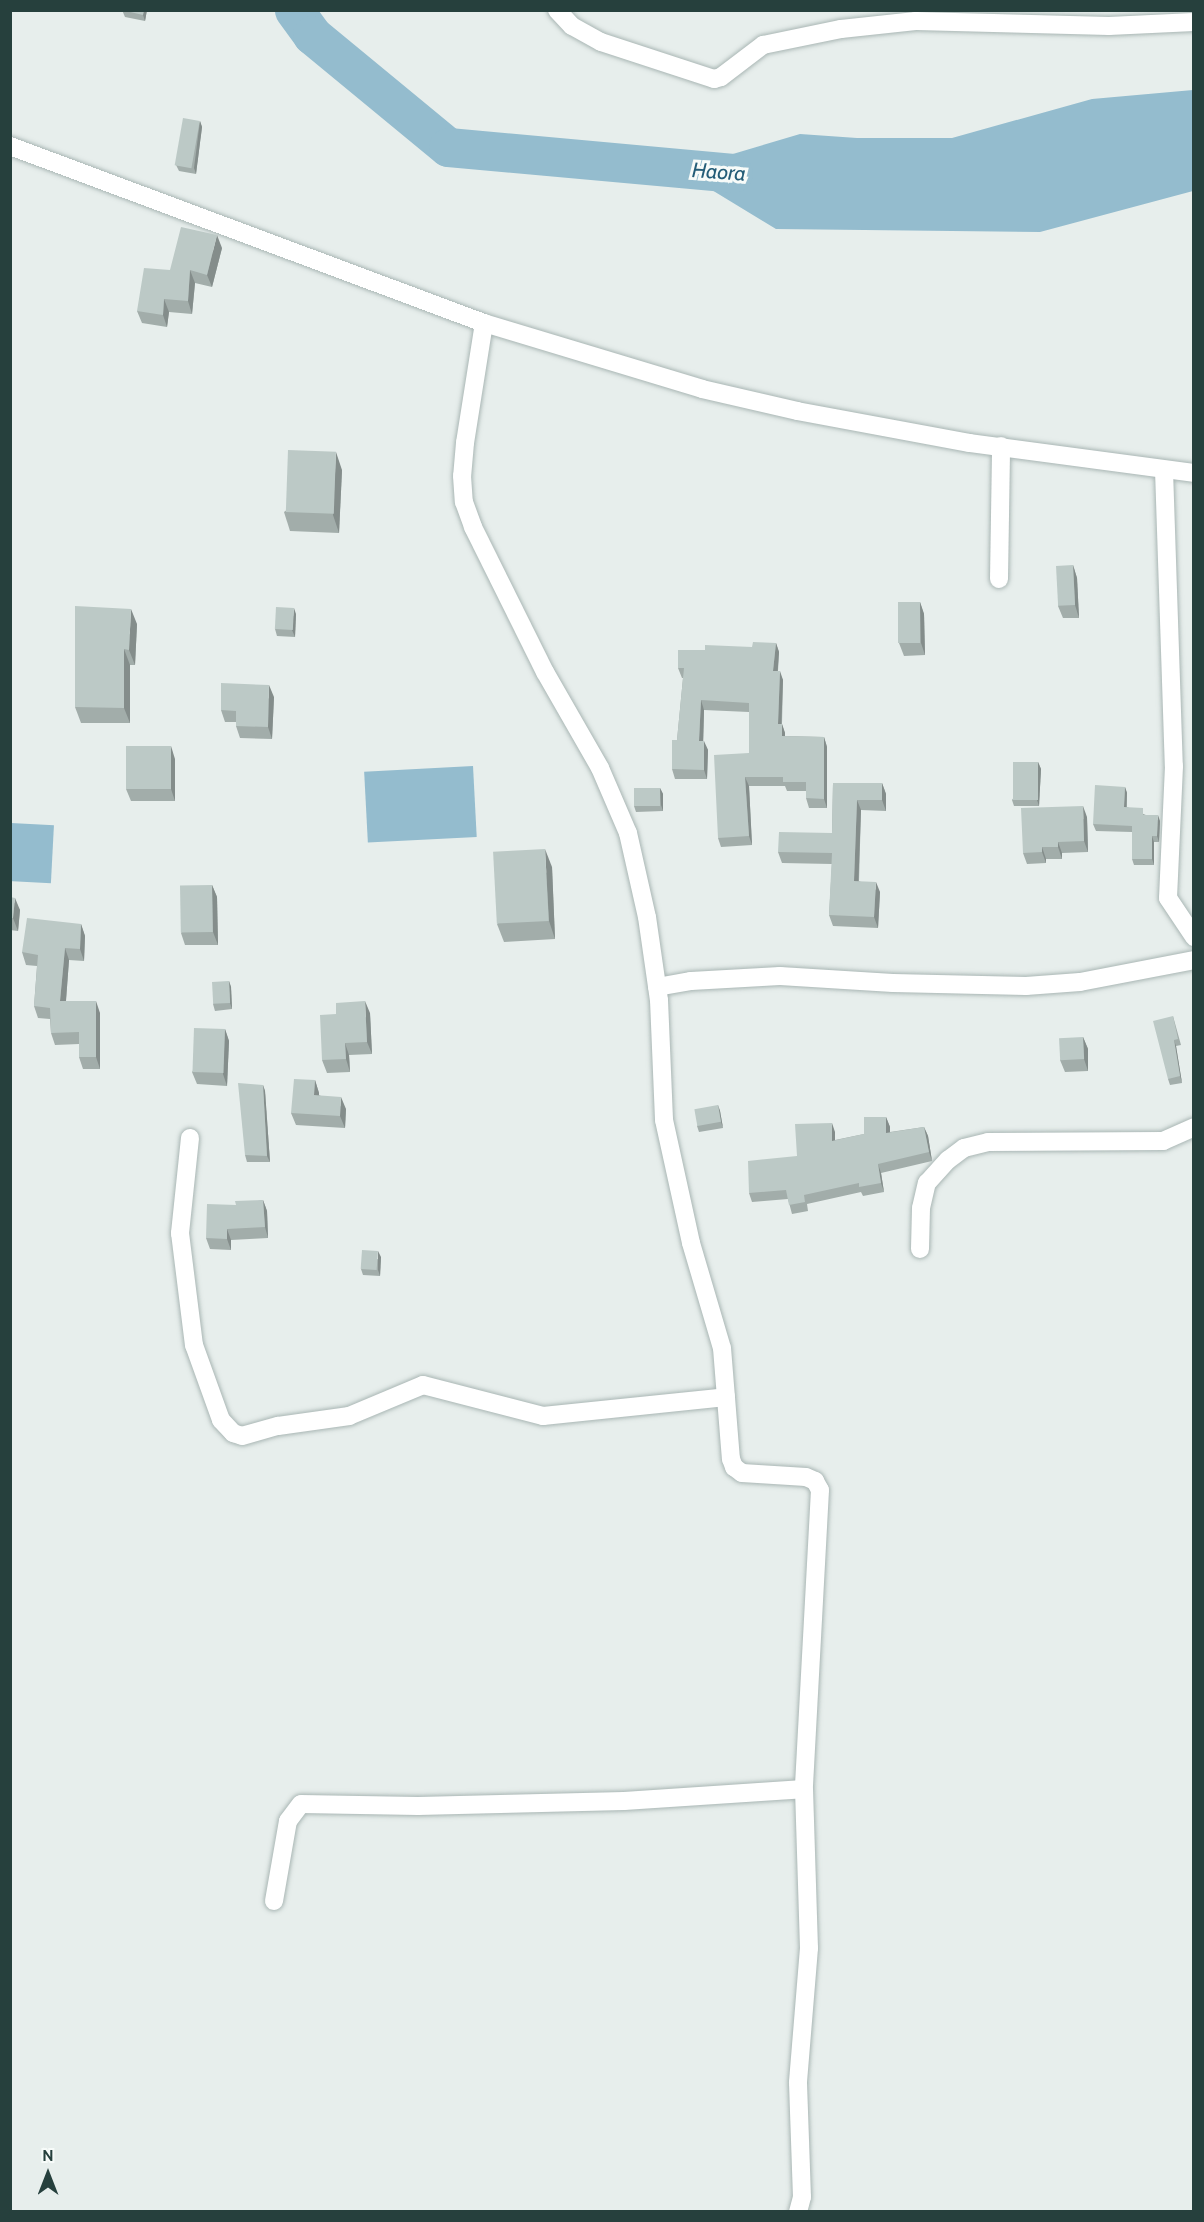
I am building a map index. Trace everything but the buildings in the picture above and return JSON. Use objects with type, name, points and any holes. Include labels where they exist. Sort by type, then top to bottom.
[{"type":"street","points":[[557,10],[572,26],[601,42],[714,79],[721,77],[762,45],[841,29],[916,21],[1034,22],[1109,26],[1194,22]]},
{"type":"street","points":[[1034,22],[1061,10]]},
{"type":"street","points":[[10,146],[484,323],[597,359],[713,392],[797,411],[1000,446],[1194,473]]},
{"type":"street","points":[[484,323],[465,443],[462,476],[464,502],[473,527],[545,672],[600,768],[628,833],[647,917],[657,987],[664,1120],[691,1243],[722,1348],[734,1467],[742,1473],[806,1477],[815,1481],[820,1490],[804,1789],[809,1948],[799,2067],[799,2167],[802,2197],[798,2211]]},
{"type":"street","points":[[999,579],[1000,446]]},
{"type":"street","points":[[1164,470],[1174,766],[1168,898],[1194,937]]},
{"type":"street","points":[[657,987],[713,979],[780,976],[893,983],[1026,986],[1080,982],[1194,960]]},
{"type":"street","points":[[920,1249],[921,1208],[927,1183],[948,1160],[964,1148],[988,1142],[1163,1141],[1194,1127]]},
{"type":"street","points":[[190,1138],[180,1233],[194,1345],[221,1420],[233,1433],[242,1436],[278,1426],[349,1416],[423,1385],[543,1416],[726,1397]]},
{"type":"street","points":[[274,1901],[288,1821],[294,1810],[301,1804],[418,1806],[624,1801],[804,1789]]},
{"type":"water","points":[[1193,90],[1193,191],[1040,232],[776,229],[679,170],[800,134],[857,138],[952,138],[1092,99]]},
{"type":"water","points":[[473,766],[477,837],[368,843],[364,772]]},
{"type":"water","points":[[11,823],[54,825],[51,883],[10,881]]},
{"type":"waterway","name":"Haora","points":[[294,10],[312,35],[448,147],[733,173]]}]
